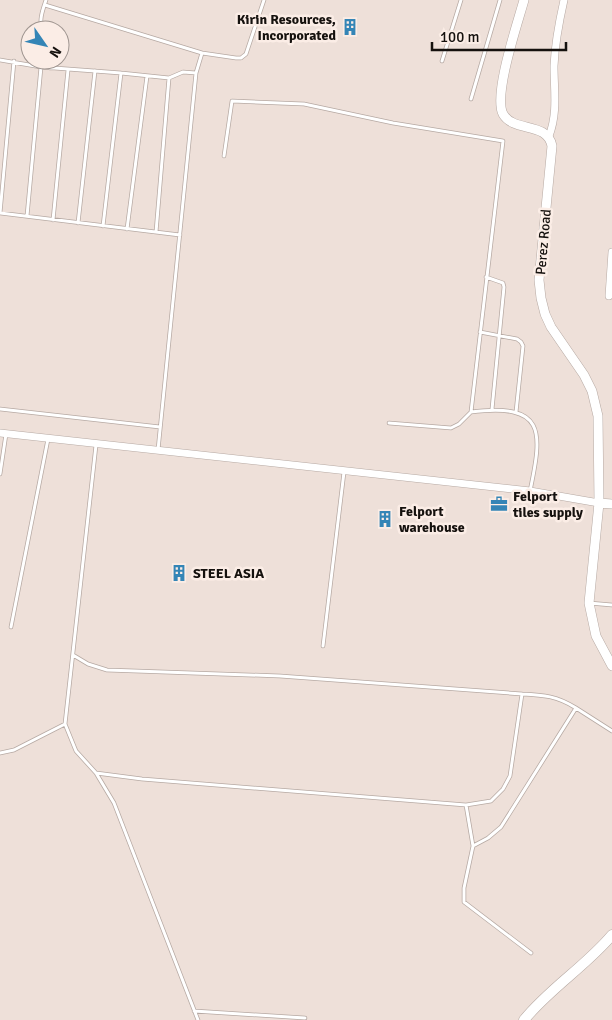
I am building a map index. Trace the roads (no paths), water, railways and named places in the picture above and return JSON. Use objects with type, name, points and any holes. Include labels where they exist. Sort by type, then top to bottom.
[{"type":"main road","points":[[524,1020],[593,956],[612,935]]},
{"type":"street","points":[[524,0],[505,69],[502,113],[514,123],[537,129],[549,136],[554,125],[555,54],[564,0]]},
{"type":"street","name":"Perez Road","points":[[549,136],[552,152],[539,280],[540,298],[551,327],[584,375],[592,391],[598,416],[600,503],[589,603],[596,636],[612,666]]},
{"type":"street","points":[[609,296],[612,252]]},
{"type":"street","points":[[3,433],[530,492],[612,504]]},
{"type":"lane","points":[[41,20],[46,0]]},
{"type":"lane","points":[[45,4],[202,53],[241,58],[246,54],[264,0]]},
{"type":"lane","points":[[442,61],[461,0]]},
{"type":"lane","points":[[471,99],[500,0]]},
{"type":"lane","points":[[158,451],[196,73],[202,53]]},
{"type":"lane","points":[[0,60],[20,62]]},
{"type":"lane","points":[[14,61],[0,213],[180,235]]},
{"type":"lane","points":[[27,216],[41,70]]},
{"type":"lane","points":[[53,220],[68,70],[169,78],[183,72],[196,73]]},
{"type":"lane","points":[[78,223],[95,71]]},
{"type":"lane","points":[[103,226],[121,73]]},
{"type":"lane","points":[[127,229],[147,76]]},
{"type":"lane","points":[[156,232],[169,78]]},
{"type":"lane","points":[[224,156],[232,101],[304,104],[393,123],[503,141],[471,412]]},
{"type":"lane","points":[[486,277],[500,281],[503,283],[504,288],[492,409]]},
{"type":"lane","points":[[480,332],[517,339],[523,346],[516,412]]},
{"type":"lane","points":[[0,409],[160,427]]},
{"type":"lane","points":[[389,423],[451,428],[459,424],[471,412],[492,409],[522,414],[534,425],[538,440],[530,492]]},
{"type":"lane","points":[[0,474],[3,433]]},
{"type":"lane","points":[[11,628],[48,438]]},
{"type":"lane","points":[[96,444],[66,724],[76,751],[96,773],[114,803],[198,1020]]},
{"type":"lane","points":[[323,646],[344,471]]},
{"type":"lane","points":[[589,603],[612,605]]},
{"type":"lane","points":[[73,655],[88,664],[107,670],[280,676],[550,696],[564,700],[612,731]]},
{"type":"lane","points":[[96,773],[142,779],[466,805],[491,801],[503,789],[510,776],[522,694]]},
{"type":"lane","points":[[473,846],[488,838],[501,827],[576,708]]},
{"type":"lane","points":[[0,753],[14,750],[66,724]]},
{"type":"lane","points":[[466,805],[473,846],[465,881],[464,902],[531,953]]},
{"type":"lane","points":[[194,1011],[305,1018]]},
{"type":"place","name":"Kirin Resources, Incorporated","points":[[350,27]]},
{"type":"place","name":"Felport tiles supply","points":[[499,504]]},
{"type":"place","name":"Felport warehouse","points":[[385,519]]},
{"type":"place","name":"STEEL ASIA","points":[[179,573]]}]
